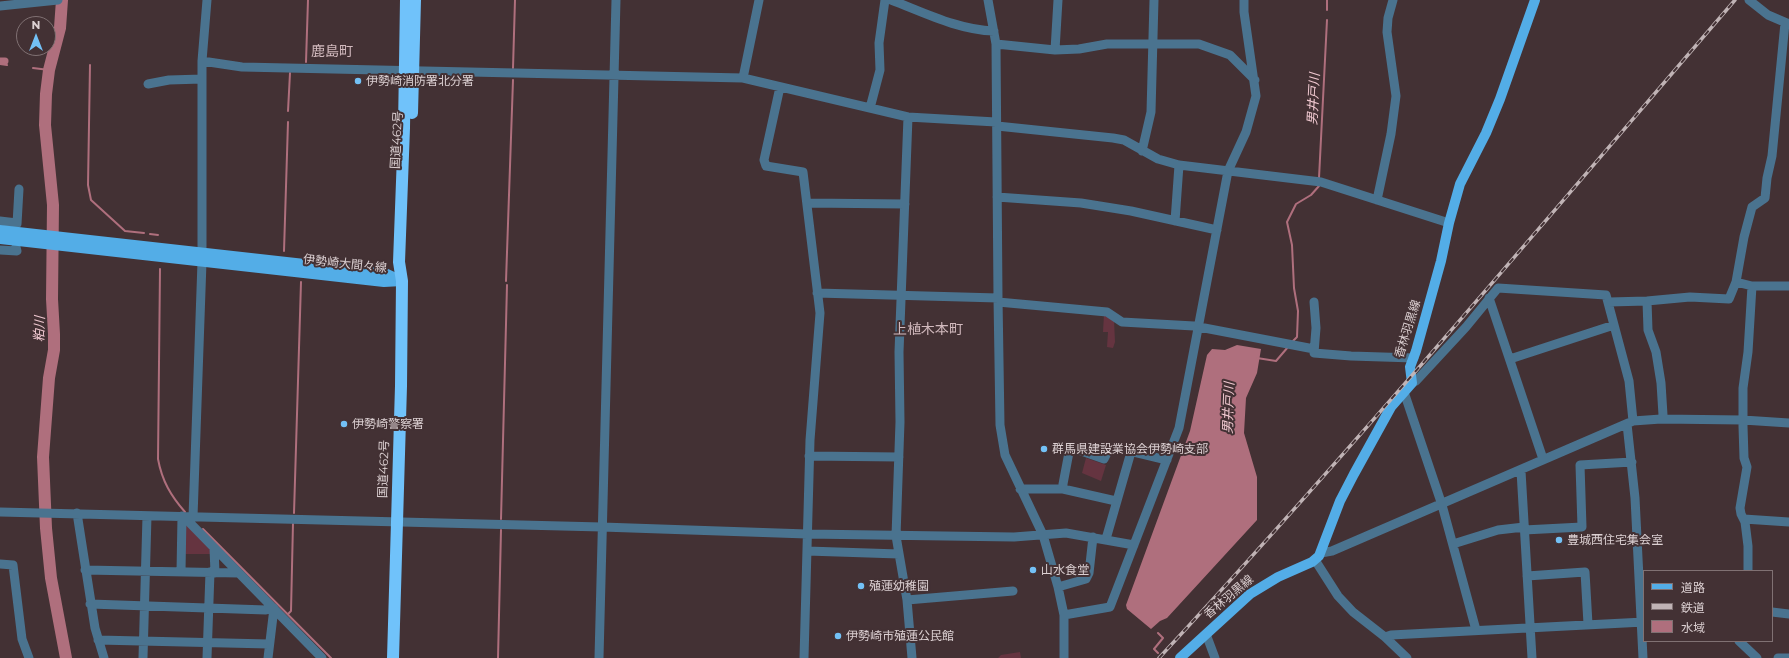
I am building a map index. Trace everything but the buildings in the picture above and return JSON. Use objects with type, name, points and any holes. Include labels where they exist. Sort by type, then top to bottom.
[{"type":"highway","name":"国道462号","points":[[406,0],[409,71]]},
{"type":"highway","name":"国道462号","points":[[393,658],[402,281],[399,262],[404,128],[415,0]]},
{"type":"main road","name":"香林羽黒線","points":[[1412,383],[1410,370],[1441,261],[1449,223],[1460,184],[1486,133],[1500,99],[1535,0]]},
{"type":"main road","name":"伊勢崎大間々線","points":[[0,230],[93,245],[202,257],[384,282],[402,281]]},
{"type":"main road","name":"伊勢崎大間々線","points":[[0,239],[18,233]]},
{"type":"main road","points":[[1318,557],[1342,497],[1390,407],[1412,383]]},
{"type":"main road","name":"香林羽黒線","points":[[1180,658],[1250,594],[1278,577],[1318,557]]},
{"type":"street","points":[[0,6],[26,2],[58,0]]},
{"type":"street","points":[[181,572],[188,516],[202,257],[202,61],[207,0]]},
{"type":"street","points":[[598,658],[616,0]]},
{"type":"street","points":[[743,78],[759,0]]},
{"type":"street","points":[[870,108],[880,70],[879,43],[885,0]]},
{"type":"street","points":[[891,0],[956,25],[984,31],[994,31]]},
{"type":"street","points":[[988,0],[996,44],[1000,425],[1005,455],[1043,535],[1058,586],[1064,615],[1064,658]]},
{"type":"street","points":[[1055,50],[1058,0]]},
{"type":"street","points":[[1142,151],[1151,112],[1154,0]]},
{"type":"street","points":[[1064,615],[1110,607],[1180,428],[1228,171],[1246,132],[1256,96],[1255,80],[1244,12],[1244,0]]},
{"type":"street","points":[[1377,200],[1391,134],[1396,96],[1387,32],[1389,13],[1393,0]]},
{"type":"street","points":[[1609,302],[1647,301],[1690,297],[1730,298],[1736,282],[1744,238],[1752,207],[1765,198],[1767,178],[1772,156],[1787,23],[1768,15],[1749,0]]},
{"type":"street","points":[[996,44],[1055,50],[1079,49],[1107,44],[1199,44],[1230,55],[1255,80]]},
{"type":"street","points":[[202,61],[242,67],[743,78],[908,117],[997,124],[1124,140],[1158,159],[1178,165],[1321,182],[1449,223]]},
{"type":"street","points":[[148,84],[169,80],[202,79]]},
{"type":"street","points":[[780,87],[764,160],[766,166],[803,172],[820,313],[809,456],[804,658]]},
{"type":"street","points":[[908,117],[899,352],[899,457],[896,536],[907,600],[912,658]]},
{"type":"street","points":[[1175,221],[1178,165]]},
{"type":"street","points":[[0,250],[17,251],[19,189]]},
{"type":"street","points":[[997,197],[1080,203],[1131,211],[1216,230]]},
{"type":"street","points":[[807,203],[905,204]]},
{"type":"street","points":[[0,221],[18,233]]},
{"type":"street","points":[[1736,282],[1752,286],[1789,286]]},
{"type":"street","points":[[1748,570],[1748,546],[1744,519],[1740,508],[1747,467],[1744,458],[1743,388],[1748,352],[1752,286]]},
{"type":"street","points":[[1412,383],[1416,381],[1466,327],[1498,288],[1606,295],[1629,381],[1632,462],[1643,622],[1643,658]]},
{"type":"street","points":[[817,293],[998,300],[1107,312],[1122,322],[1199,327],[1290,343],[1314,349]]},
{"type":"street","points":[[1489,298],[1543,459]]},
{"type":"street","points":[[1647,301],[1648,330],[1656,352],[1661,383],[1663,415],[1661,419]]},
{"type":"street","points":[[1314,302],[1316,328],[1314,353],[1414,358]]},
{"type":"street","points":[[1510,359],[1614,325]]},
{"type":"street","points":[[1404,392],[1442,505],[1476,630]]},
{"type":"street","points":[[1406,658],[1385,637],[1353,612],[1338,596],[1318,557],[1442,505],[1543,459],[1630,423],[1661,419],[1743,420],[1789,423]]},
{"type":"street","points":[[1063,489],[1070,446],[1104,459],[1109,449],[1112,447],[1167,460]]},
{"type":"street","points":[[1106,539],[1131,452]]},
{"type":"street","points":[[809,456],[899,457]]},
{"type":"street","points":[[1453,544],[1498,530],[1582,527],[1580,465],[1632,462]]},
{"type":"street","points":[[1520,470],[1532,658]]},
{"type":"street","points":[[1020,489],[1063,489],[1116,501]]},
{"type":"street","points":[[0,512],[896,536],[1014,537],[1066,533],[1134,545]]},
{"type":"street","points":[[73,513],[85,570],[90,604],[98,640],[104,658]]},
{"type":"street","points":[[143,658],[147,516]]},
{"type":"street","points":[[188,516],[190,523],[274,608],[312,653],[322,658]]},
{"type":"street","points":[[1744,519],[1789,522]]},
{"type":"street","points":[[1058,586],[1086,579],[1089,573],[1093,537]]},
{"type":"street","points":[[207,658],[208,608],[214,548]]},
{"type":"street","points":[[807,551],[899,554]]},
{"type":"street","points":[[0,564],[12,565],[22,639],[29,658]]},
{"type":"street","points":[[85,570],[238,573]]},
{"type":"street","points":[[1527,576],[1585,572],[1588,624]]},
{"type":"street","points":[[907,600],[1013,591]]},
{"type":"street","points":[[90,604],[266,610],[274,608]]},
{"type":"street","points":[[268,658],[274,608]]},
{"type":"street","points":[[1773,612],[1789,614]]},
{"type":"street","points":[[1385,637],[1391,635],[1476,630],[1643,622]]},
{"type":"street","points":[[1206,634],[1216,658]]},
{"type":"street","points":[[98,640],[269,644]]},
{"type":"street","points":[[1740,642],[1757,658]]},
{"type":"street","points":[[1778,658],[1789,658]]},
{"type":"shaded area","points":[[1104,314],[1114,320],[1115,342],[1113,348],[1107,347],[1108,332],[1103,332]]},
{"type":"shaded area","points":[[1086,458],[1106,465],[1101,481],[1082,473]]},
{"type":"shaded area","points":[[188,525],[213,550],[213,554],[184,554],[184,527]]},
{"type":"shaded area","points":[[1020,652],[1021,658],[998,658],[1001,655]]},
{"type":"water","points":[[1237,345],[1261,349],[1257,373],[1246,398],[1244,433],[1257,477],[1257,520],[1167,618],[1160,621],[1151,629],[1127,609],[1126,605],[1190,431],[1207,355],[1212,349],[1225,350]]},
{"type":"waterway","name":"粕川","points":[[62,0],[60,28],[49,70],[46,94],[45,125],[53,205],[52,299],[54,350],[49,378],[43,457],[46,528],[51,578],[66,658]]},
{"type":"waterway","points":[[306,62],[308,0]]},
{"type":"waterway","points":[[513,68],[515,0]]},
{"type":"waterway","name":"男井戸川","points":[[1327,0],[1327,10]]},
{"type":"waterway","name":"男井戸川","points":[[1319,178],[1327,20]]},
{"type":"waterway","points":[[0,61],[5,61]]},
{"type":"waterway","points":[[0,64],[7,65]]},
{"type":"waterway","points":[[90,65],[88,185],[91,200],[125,231],[144,233]]},
{"type":"waterway","points":[[33,68],[49,70]]},
{"type":"waterway","points":[[288,111],[290,73]]},
{"type":"waterway","points":[[506,281],[513,80]]},
{"type":"waterway","points":[[284,251],[288,122]]},
{"type":"waterway","name":"男井戸川","points":[[1292,342],[1297,337],[1298,311],[1294,288],[1292,245],[1287,222],[1296,204],[1311,195],[1319,186]]},
{"type":"waterway","points":[[150,234],[158,235]]},
{"type":"waterway","points":[[160,269],[158,459],[168,488],[175,500],[185,512]]},
{"type":"waterway","points":[[294,513],[301,282]]},
{"type":"waterway","points":[[501,519],[507,285]]},
{"type":"waterway","name":"男井戸川","points":[[1257,358],[1276,361],[1288,347]]},
{"type":"waterway","points":[[288,614],[291,611],[293,523]]},
{"type":"waterway","points":[[203,529],[331,658]]},
{"type":"waterway","points":[[498,658],[501,530]]},
{"type":"waterway","name":"男井戸川","points":[[1158,633],[1163,638],[1154,649],[1158,653]]},
{"type":"railway","points":[[1159,658],[1378,414],[1735,0]]},
{"type":"place","name":"伊勢崎消防署北分署","points":[[358,81]]},
{"type":"place","name":"伊勢崎警察署","points":[[344,424]]},
{"type":"place","name":"群馬県建設業協会伊勢崎支部","points":[[1044,449]]},
{"type":"place","name":"豊城西住宅集会室","points":[[1559,540]]},
{"type":"place","name":"山水食堂","points":[[1033,570]]},
{"type":"place","name":"殖蓮幼稚園","points":[[861,586]]},
{"type":"place","name":"伊勢崎市殖蓮公民館","points":[[838,636]]},
{"type":"district","name":"鹿島町","points":[[332,52]]},
{"type":"district","name":"上植木本町","points":[[928,330]]}]
